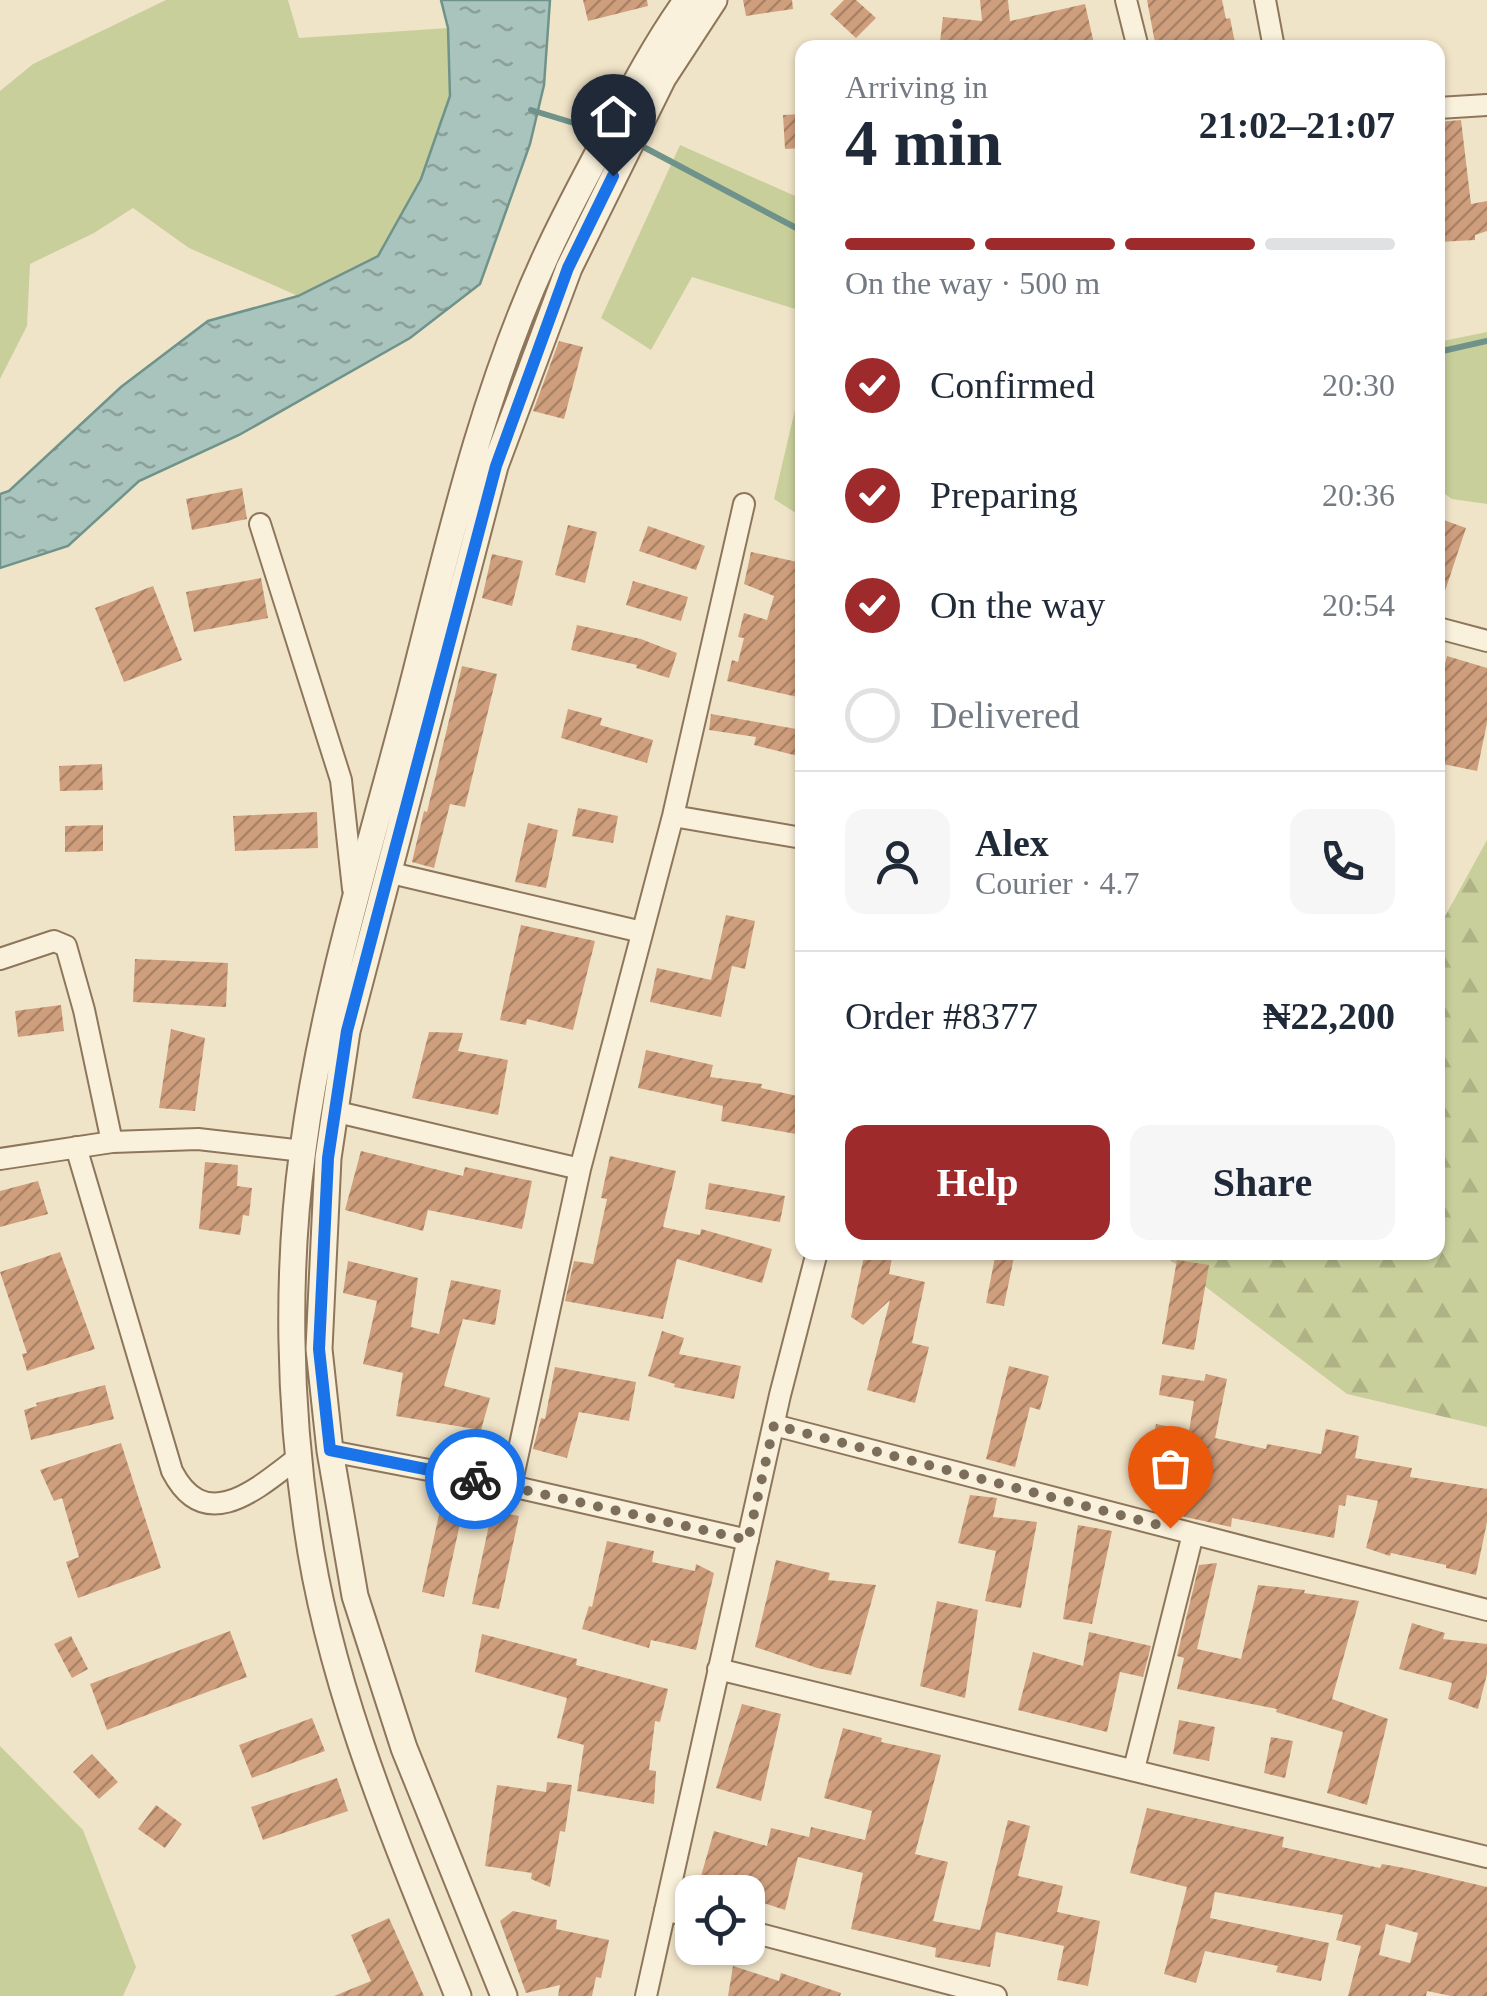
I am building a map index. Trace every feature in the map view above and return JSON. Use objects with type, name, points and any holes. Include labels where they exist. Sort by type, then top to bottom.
[{"type":"street","points":[[504,1996],[404,1748],[355,1596],[330,1450],[319,1349],[328,1158],[347,1031],[496,466],[568,268],[630,144],[676,34],[686,0]]},
{"type":"street","points":[[458,1996],[347,1705],[306,1526],[294,1371],[294,1286],[302,1151],[320,1053],[355,906],[466,485],[510,344],[552,244],[676,34],[714,0]]},
{"type":"street","points":[[1126,0],[1136,40]]},
{"type":"street","points":[[1265,0],[1272,40]]},
{"type":"street","points":[[1445,108],[1487,106]]},
{"type":"street","points":[[511,1486],[580,1168],[673,816],[744,504]]},
{"type":"street","points":[[260,524],[340,780],[355,906]]},
{"type":"street","points":[[1445,630],[1487,642]]},
{"type":"street","points":[[673,816],[795,837]]},
{"type":"street","points":[[387,872],[642,932]]},
{"type":"street","points":[[0,960],[54,941],[66,946],[112,1142]]},
{"type":"street","points":[[333,1111],[580,1168]]},
{"type":"street","points":[[0,1159],[112,1142],[198,1139],[302,1151]]},
{"type":"street","points":[[76,1147],[172,1471],[182,1490],[201,1502],[226,1504],[300,1456]]},
{"type":"street","points":[[646,1996],[774,1425],[815,1260]]},
{"type":"street","points":[[774,1425],[1487,1610]]},
{"type":"street","points":[[330,1450],[748,1540]]},
{"type":"street","points":[[1134,1769],[1192,1534]]},
{"type":"street","points":[[718,1669],[1487,1857]]},
{"type":"street","points":[[665,1910],[675,1913]]},
{"type":"street","points":[[765,1935],[996,1996]]},
{"type":"green space","points":[[166,0],[288,0],[299,38],[448,28],[450,96],[421,179],[378,256],[298,296],[189,248],[133,208],[94,233],[30,264],[27,326],[0,379],[0,91],[33,64]]},
{"type":"green space","points":[[680,145],[795,196],[795,309],[692,277],[651,350],[601,318]]},
{"type":"green space","points":[[1487,332],[1487,504],[1452,499],[1445,494],[1445,341]]},
{"type":"green space","points":[[795,410],[795,512],[774,499]]},
{"type":"green space","points":[[1487,840],[1487,1427],[1347,1394],[1170,1260],[1445,1260],[1445,916]]},
{"type":"green space","points":[[0,1746],[83,1830],[136,1967],[123,1996],[0,1996]]},
{"type":"water","points":[[441,0],[550,0],[544,85],[530,144],[480,284],[410,338],[239,435],[139,481],[68,546],[0,568],[0,494],[9,491],[121,387],[208,321],[298,296],[378,256],[421,179],[450,96],[448,28]]},
{"type":"building","points":[[583,0],[647,0],[648,6],[588,21]]},
{"type":"building","points":[[743,0],[792,0],[793,9],[746,16]]},
{"type":"building","points":[[844,0],[856,0],[876,18],[856,38],[830,14]]},
{"type":"building","points":[[980,0],[1008,0],[1010,21],[1085,4],[1093,40],[940,40],[943,17],[982,21]]},
{"type":"building","points":[[1147,0],[1222,0],[1234,40],[1154,40]]},
{"type":"building","points":[[795,114],[795,148],[785,149],[783,115]]},
{"type":"building","points":[[1461,120],[1471,204],[1487,201],[1487,231],[1475,235],[1475,240],[1445,242],[1445,121]]},
{"type":"building","points":[[559,341],[583,347],[564,419],[533,411]]},
{"type":"building","points":[[242,488],[247,519],[192,530],[186,499]]},
{"type":"building","points":[[1445,520],[1466,528],[1445,591]]},
{"type":"building","points":[[568,525],[597,532],[585,583],[555,575]]},
{"type":"building","points":[[648,526],[705,546],[696,570],[639,551]]},
{"type":"building","points":[[751,552],[795,561],[795,696],[727,681],[732,660],[738,662],[744,638],[738,637],[744,613],[767,620],[774,596],[744,584]]},
{"type":"building","points":[[492,554],[523,561],[512,606],[482,598]]},
{"type":"building","points":[[261,578],[268,618],[194,632],[186,592]]},
{"type":"building","points":[[633,581],[688,597],[681,621],[626,605]]},
{"type":"building","points":[[153,586],[182,660],[124,682],[95,608]]},
{"type":"building","points":[[577,625],[641,639],[677,653],[669,678],[636,668],[637,665],[571,650]]},
{"type":"building","points":[[1447,656],[1487,668],[1487,723],[1477,771],[1445,764]]},
{"type":"building","points":[[462,666],[497,674],[465,807],[450,804],[434,868],[412,862]]},
{"type":"building","points":[[568,709],[602,718],[600,725],[653,740],[647,763],[561,738]]},
{"type":"building","points":[[711,714],[795,729],[795,755],[754,745],[756,737],[709,730]]},
{"type":"building","points":[[102,764],[103,790],[60,791],[59,766]]},
{"type":"building","points":[[578,808],[618,816],[613,843],[572,836]]},
{"type":"building","points":[[317,812],[318,848],[235,851],[233,816]]},
{"type":"building","points":[[528,823],[558,830],[546,888],[515,882]]},
{"type":"building","points":[[103,825],[103,851],[65,852],[65,826]]},
{"type":"building","points":[[726,915],[755,921],[745,969],[732,966],[721,1017],[650,1002],[657,968],[711,980]]},
{"type":"building","points":[[521,925],[595,941],[573,1030],[527,1019],[526,1025],[500,1020]]},
{"type":"building","points":[[135,959],[228,963],[226,1007],[133,1002]]},
{"type":"building","points":[[61,1005],[64,1031],[18,1037],[15,1011]]},
{"type":"building","points":[[171,1029],[205,1038],[195,1111],[159,1108]]},
{"type":"building","points":[[429,1032],[463,1033],[458,1051],[508,1060],[498,1115],[412,1098]]},
{"type":"building","points":[[646,1050],[713,1065],[710,1077],[762,1084],[761,1088],[795,1095],[795,1134],[721,1121],[723,1106],[638,1088]]},
{"type":"building","points":[[361,1151],[463,1176],[465,1167],[532,1181],[522,1229],[428,1210],[423,1231],[345,1210]]},
{"type":"building","points":[[610,1156],[676,1171],[663,1227],[700,1235],[701,1229],[772,1249],[762,1283],[677,1259],[663,1319],[565,1301],[574,1261],[593,1264],[607,1199],[601,1198]]},
{"type":"building","points":[[205,1162],[238,1165],[237,1186],[252,1188],[249,1216],[243,1215],[240,1235],[199,1229]]},
{"type":"building","points":[[38,1181],[48,1214],[0,1227],[0,1191]]},
{"type":"building","points":[[709,1183],[785,1196],[780,1222],[705,1209]]},
{"type":"building","points":[[60,1252],[95,1349],[27,1371],[22,1354],[27,1353],[0,1272]]},
{"type":"building","points":[[863,1260],[892,1260],[889,1274],[925,1282],[912,1343],[929,1347],[915,1403],[867,1390],[890,1300],[863,1325],[851,1317]]},
{"type":"building","points":[[994,1260],[1013,1260],[1004,1306],[986,1303]]},
{"type":"building","points":[[1177,1260],[1209,1265],[1194,1350],[1162,1344]]},
{"type":"building","points":[[348,1261],[418,1278],[411,1327],[439,1334],[451,1280],[501,1290],[495,1325],[463,1319],[444,1386],[490,1398],[481,1430],[396,1416],[403,1373],[363,1364],[377,1301],[343,1293]]},
{"type":"building","points":[[662,1331],[684,1338],[679,1354],[741,1366],[734,1399],[674,1387],[675,1384],[648,1376]]},
{"type":"building","points":[[1009,1366],[1049,1376],[1040,1410],[1030,1407],[1015,1467],[986,1459]]},
{"type":"building","points":[[555,1367],[636,1382],[629,1421],[579,1412],[567,1458],[533,1449],[541,1418],[545,1419]]},
{"type":"building","points":[[1206,1374],[1227,1379],[1215,1438],[1266,1449],[1267,1444],[1321,1454],[1326,1429],[1359,1436],[1355,1458],[1412,1468],[1410,1477],[1487,1489],[1487,1522],[1476,1575],[1366,1548],[1378,1501],[1347,1495],[1345,1506],[1339,1505],[1334,1538],[1232,1518],[1231,1527],[1176,1515],[1180,1492],[1145,1486],[1156,1424],[1189,1431],[1194,1401],[1159,1395],[1162,1375],[1204,1381]]},
{"type":"building","points":[[105,1385],[114,1419],[31,1440],[24,1410],[37,1406],[36,1403]]},
{"type":"building","points":[[121,1443],[161,1568],[78,1598],[66,1562],[79,1557],[62,1498],[54,1501],[40,1470]]},
{"type":"building","points":[[970,1495],[997,1498],[993,1517],[1037,1522],[1021,1608],[985,1601],[996,1551],[958,1543]]},
{"type":"building","points":[[442,1501],[464,1505],[444,1597],[422,1592]]},
{"type":"building","points":[[492,1511],[519,1516],[499,1609],[472,1604]]},
{"type":"building","points":[[1078,1525],[1112,1531],[1092,1624],[1063,1619]]},
{"type":"building","points":[[607,1541],[654,1551],[652,1562],[695,1571],[696,1564],[714,1573],[696,1650],[651,1640],[649,1648],[582,1629],[589,1606],[592,1607]]},
{"type":"building","points":[[776,1560],[830,1573],[828,1580],[876,1585],[851,1675],[755,1647]]},
{"type":"building","points":[[1217,1563],[1197,1649],[1241,1659],[1258,1585],[1359,1601],[1332,1699],[1388,1719],[1367,1805],[1327,1793],[1343,1732],[1276,1712],[1277,1709],[1177,1689],[1184,1658],[1177,1656],[1199,1565]]},
{"type":"building","points":[[937,1601],[978,1610],[965,1698],[920,1686]]},
{"type":"building","points":[[1412,1623],[1445,1633],[1443,1639],[1487,1644],[1487,1674],[1478,1709],[1448,1699],[1452,1683],[1399,1669]]},
{"type":"building","points":[[230,1631],[247,1677],[107,1730],[90,1684]]},
{"type":"building","points":[[1089,1632],[1151,1646],[1143,1677],[1120,1672],[1107,1732],[1018,1710],[1033,1652],[1083,1666]]},
{"type":"building","points":[[482,1634],[577,1659],[576,1665],[668,1689],[660,1722],[655,1721],[649,1770],[656,1771],[654,1804],[577,1791],[584,1745],[557,1738],[567,1698],[475,1672]]},
{"type":"building","points":[[71,1636],[88,1669],[72,1678],[54,1644]]},
{"type":"building","points":[[742,1704],[781,1714],[761,1801],[716,1788]]},
{"type":"building","points":[[312,1718],[325,1751],[252,1778],[239,1745]]},
{"type":"building","points":[[1179,1720],[1215,1727],[1209,1761],[1173,1754]]},
{"type":"building","points":[[843,1728],[882,1738],[881,1742],[941,1755],[915,1854],[948,1862],[933,1921],[980,1930],[1008,1820],[1030,1826],[1018,1876],[1063,1886],[1057,1912],[1100,1921],[1088,1986],[1057,1980],[1064,1946],[996,1932],[990,1967],[935,1957],[936,1948],[851,1929],[863,1873],[798,1857],[785,1910],[765,1904],[765,1875],[701,1875],[714,1831],[767,1846],[771,1828],[809,1837],[811,1827],[865,1840],[872,1811],[824,1798]]},
{"type":"building","points":[[1271,1737],[1293,1741],[1285,1778],[1264,1773]]},
{"type":"building","points":[[92,1754],[118,1782],[99,1799],[73,1772]]},
{"type":"building","points":[[337,1778],[348,1811],[263,1840],[251,1807]]},
{"type":"building","points":[[547,1782],[572,1785],[565,1832],[560,1831],[550,1887],[531,1879],[532,1873],[485,1866],[497,1785],[546,1792]]},
{"type":"building","points":[[156,1805],[182,1824],[165,1848],[138,1829]]},
{"type":"building","points":[[1147,1808],[1284,1837],[1282,1847],[1487,1887],[1487,1996],[1427,1991],[1426,1996],[1348,1996],[1361,1946],[1336,1940],[1343,1915],[1215,1892],[1210,1918],[1329,1943],[1321,1981],[1276,1972],[1278,1966],[1205,1951],[1196,1983],[1164,1974],[1187,1887],[1130,1873]],"holes":[[[1386,1924],[1418,1933],[1410,1963],[1379,1955]]]},
{"type":"building","points":[[513,1911],[557,1920],[556,1929],[609,1940],[601,1978],[596,1977],[592,1996],[558,1996],[560,1985],[526,1993],[500,1921]]},
{"type":"building","points":[[389,1918],[424,1996],[334,1996],[371,1981],[351,1935]]},
{"type":"building","points":[[733,1966],[779,1981],[781,1973],[841,1993],[728,1996]]},
{"type":"waterway","points":[[531,110],[600,131]]},
{"type":"waterway","points":[[636,143],[795,227]]},
{"type":"waterway","points":[[1445,350],[1487,341]]},
{"type":"way so far","points":[[475,1479],[748,1540],[774,1425],[1170,1528]]},
{"type":"route","points":[[475,1479],[330,1450],[319,1349],[328,1158],[347,1031],[496,466],[568,268],[613,176]]}]
